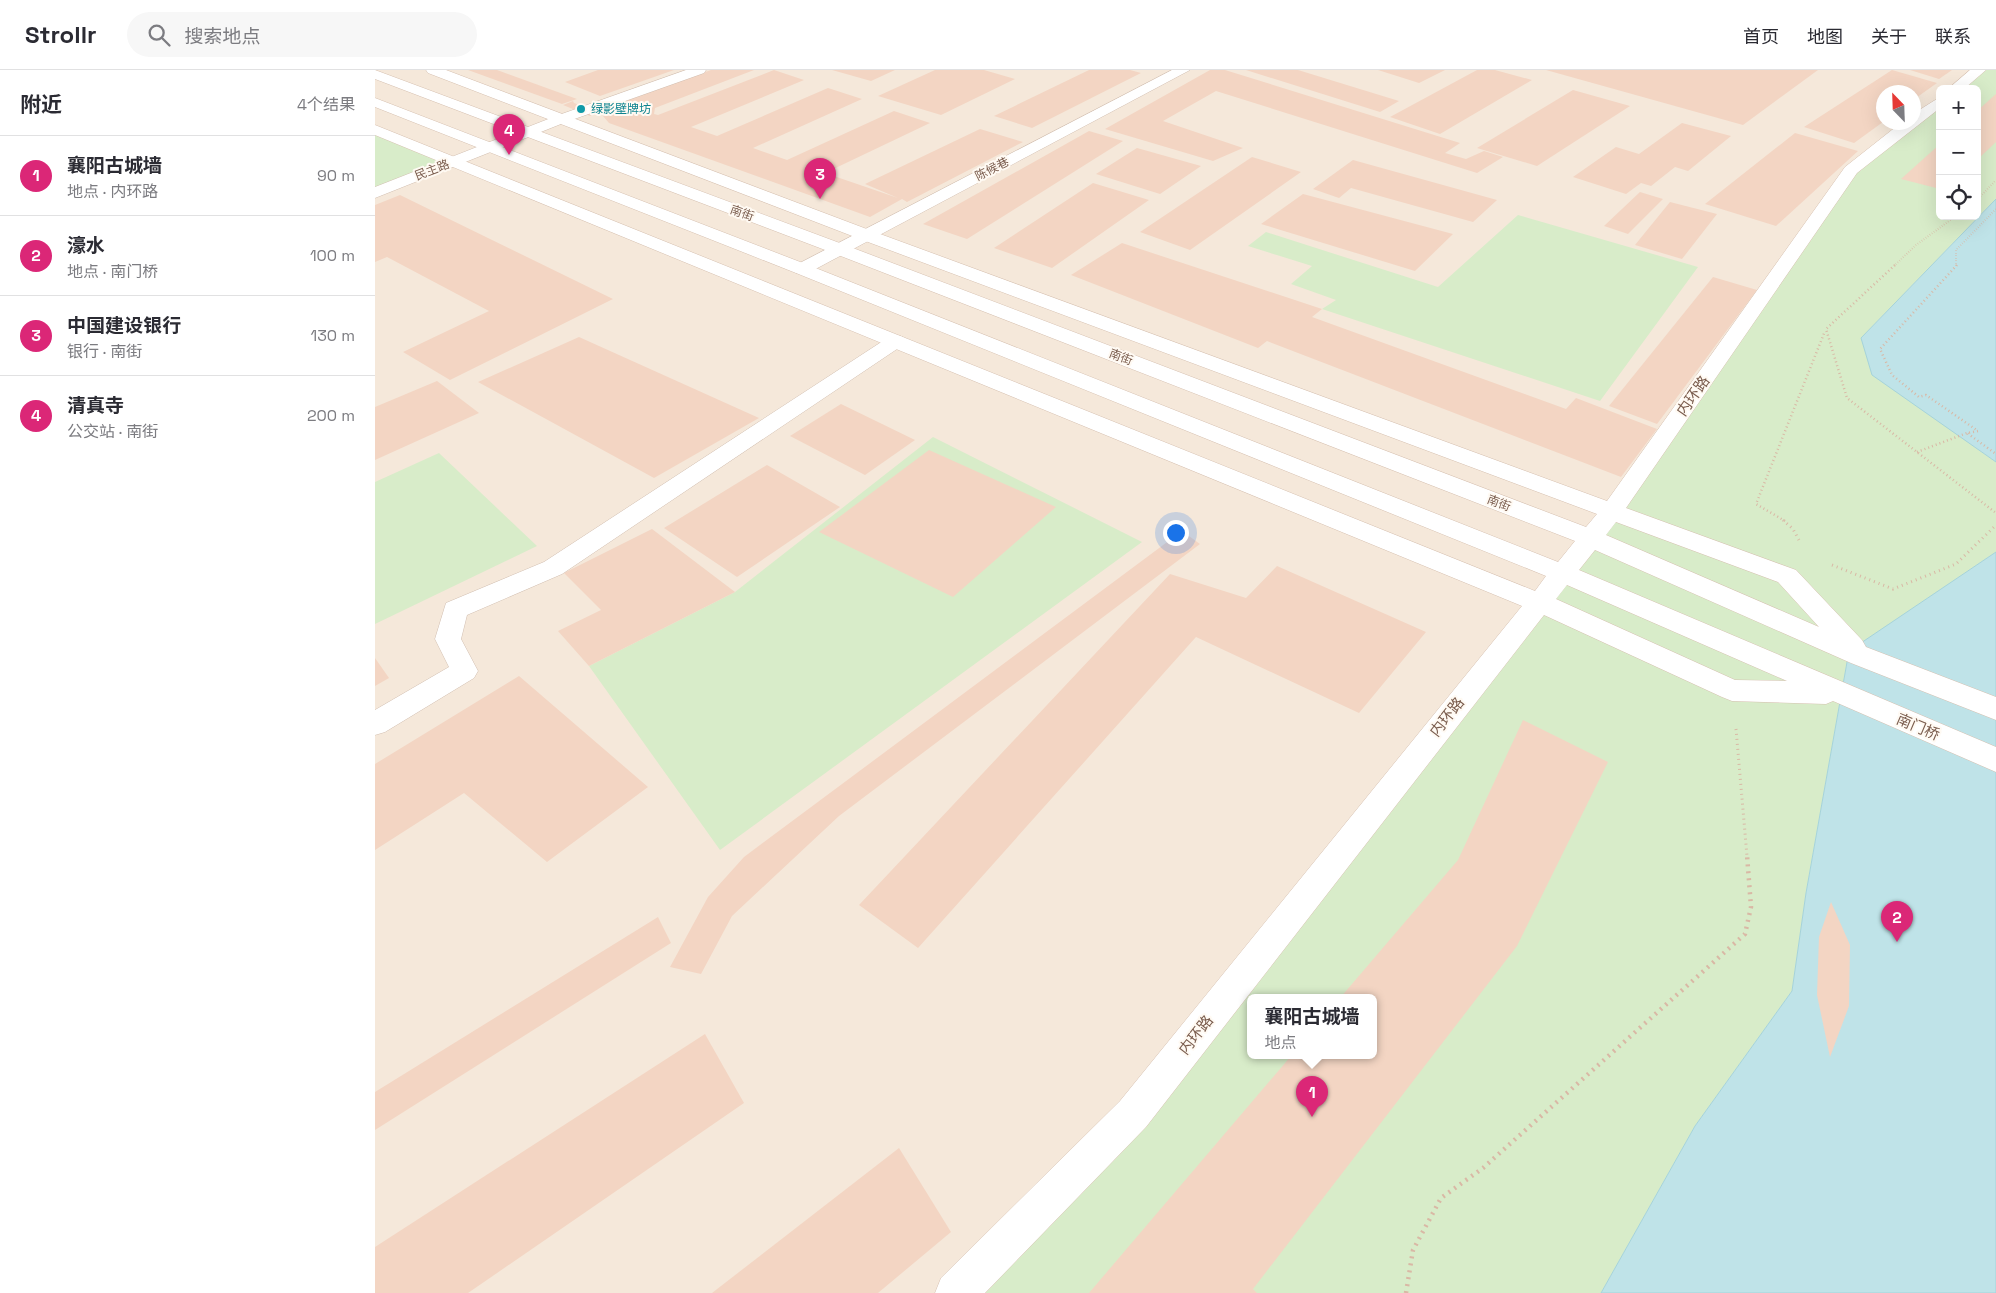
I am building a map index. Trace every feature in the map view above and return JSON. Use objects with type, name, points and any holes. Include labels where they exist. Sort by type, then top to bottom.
[{"type":"street","points":[[433,70],[866,235],[1787,576],[1861,656],[1996,709]]},
{"type":"street","name":"民主路","points":[[375,193],[561,119],[699,70]]},
{"type":"street","name":"陈候巷","points":[[802,269],[1183,70]]},
{"type":"street","points":[[1960,85],[1979,70]]},
{"type":"street","name":"南街","points":[[375,74],[527,133],[839,249],[1590,538],[1861,656]]},
{"type":"street","points":[[375,102],[802,269],[1562,572],[1840,693]]},
{"type":"street","name":"内环路","points":[[1921,116],[1936,104]]},
{"type":"street","points":[[375,130],[1538,602],[1732,690],[1840,693]]},
{"type":"street","name":"内环路","points":[[955,1293],[1133,1114],[1612,511],[1851,170],[1903,130]]},
{"type":"street","points":[[375,724],[464,671],[448,640],[455,610],[553,568],[896,341]]},
{"type":"street","name":"南门桥","points":[[1840,693],[1996,760]]},
{"type":"path","points":[[1981,196],[1996,180]]},
{"type":"path","points":[[1917,452],[1967,433],[1978,431],[1926,395],[1919,397],[1892,375],[1880,349],[1957,264],[1956,250],[1996,210]]},
{"type":"path","points":[[1804,554],[1798,536],[1777,515],[1756,504],[1826,330],[1917,245],[1951,220]]},
{"type":"path","points":[[1826,330],[1847,398],[1996,513]]},
{"type":"path","points":[[1967,433],[1996,454]]},
{"type":"path","points":[[1804,554],[1893,589],[1956,564],[1995,526]]},
{"type":"path","points":[[1787,576],[1804,554]]},
{"type":"path","points":[[1406,1293],[1413,1250],[1441,1198],[1483,1168],[1745,934],[1751,907],[1732,690]]},
{"type":"shaded area","points":[[375,70],[1979,70],[1960,85],[1936,85],[1936,104],[1921,116],[1921,85],[1876,85],[1876,130],[1907,130],[1612,511],[1133,1114],[956,1293],[375,1293]]},
{"type":"green space","points":[[1979,70],[1996,70],[1996,199],[1981,214],[1981,85],[1960,85]]},
{"type":"green space","points":[[1936,104],[1936,220],[1976,220],[1861,338],[1975,447],[1996,462],[1996,552],[1849,652],[1806,893],[1792,991],[1695,1126],[1601,1293],[956,1293],[1133,1114],[1525,619],[1851,170],[1903,130],[1921,130],[1921,116]]},
{"type":"green space","points":[[375,129],[454,162],[375,193]]},
{"type":"green space","points":[[1518,215],[1698,267],[1600,401],[1322,309],[1336,300],[1291,284],[1312,266],[1248,246],[1266,232],[1438,287]]},
{"type":"green space","points":[[933,437],[1142,542],[720,850],[589,666],[735,592]]},
{"type":"green space","points":[[439,453],[537,546],[375,624],[375,482]]},
{"type":"water","points":[[1996,199],[1996,462],[1872,375],[1861,338],[1976,220],[1981,220],[1981,214]]},
{"type":"water","points":[[1996,552],[1996,1293],[1601,1293],[1695,1126],[1792,991],[1806,893],[1849,651]]},
{"type":"building","points":[[468,70],[497,70],[577,99],[562,104]]},
{"type":"building","points":[[598,70],[674,70],[600,96],[565,82]]},
{"type":"building","points":[[711,70],[754,70],[655,108],[654,114],[658,115],[774,70],[804,80],[691,127],[717,136],[828,88],[862,99],[753,148],[787,160],[894,111],[930,123],[825,173],[898,198],[865,184],[980,129],[1023,142],[907,202],[902,199],[870,217],[609,123],[603,116],[604,111],[612,106]]},
{"type":"building","points":[[832,70],[895,70],[871,81]]},
{"type":"building","points":[[935,70],[984,70],[1015,79],[941,115],[878,96]]},
{"type":"building","points":[[1089,70],[1130,70],[1141,73],[1032,128],[994,116]]},
{"type":"building","points":[[1210,70],[1225,70],[1460,143],[1445,153],[1466,159],[1484,151],[1503,157],[1477,173],[1216,91],[1163,121],[1243,148],[1213,161],[1105,129]]},
{"type":"building","points":[[1246,70],[1298,70],[1399,101],[1380,112]]},
{"type":"building","points":[[1378,70],[1445,70],[1419,83]]},
{"type":"building","points":[[1477,70],[1495,70],[1532,80],[1440,134],[1390,117]]},
{"type":"building","points":[[1546,70],[1818,70],[1743,125]]},
{"type":"building","points":[[1892,70],[1937,83],[1921,94],[1921,85],[1876,85],[1876,127],[1854,143],[1804,127]]},
{"type":"building","points":[[1910,70],[1952,70],[1939,79]]},
{"type":"building","points":[[1573,90],[1630,106],[1537,166],[1477,148]]},
{"type":"building","points":[[1996,94],[1996,142],[1981,156],[1981,130],[1981,107]]},
{"type":"building","name":"绿影壁牌坊","points":[[573,101],[599,112],[590,116],[563,105]]},
{"type":"building","points":[[1682,123],[1731,136],[1688,171],[1675,167],[1651,186],[1641,183],[1626,194],[1573,177],[1616,147],[1639,154]]},
{"type":"building","points":[[1089,131],[1123,141],[967,239],[923,224]]},
{"type":"building","points":[[1795,133],[1858,151],[1776,226],[1705,204]]},
{"type":"building","points":[[1137,148],[1201,166],[1160,194],[1096,174]]},
{"type":"building","points":[[1936,148],[1936,188],[1901,179]]},
{"type":"building","points":[[1252,157],[1301,172],[1190,250],[1140,232]]},
{"type":"building","points":[[1353,160],[1497,200],[1473,222],[1351,188],[1339,198],[1313,189]]},
{"type":"building","points":[[1093,183],[1149,200],[1052,268],[994,248]]},
{"type":"building","points":[[1640,192],[1663,199],[1628,234],[1604,226]]},
{"type":"building","points":[[1303,194],[1453,234],[1415,271],[1261,224]]},
{"type":"building","points":[[400,195],[613,299],[450,380],[403,352],[489,311],[387,257],[375,262],[375,205]]},
{"type":"building","points":[[1670,202],[1717,214],[1682,259],[1635,245]]},
{"type":"building","points":[[1122,243],[1322,309],[1312,317],[1566,409],[1576,398],[1657,429],[1621,477],[1267,341],[1258,348],[1071,275]]},
{"type":"building","points":[[1713,277],[1757,290],[1657,424],[1609,406]]},
{"type":"building","points":[[579,337],[759,418],[654,478],[478,382]]},
{"type":"building","points":[[437,381],[479,413],[375,460],[375,407]]},
{"type":"building","points":[[841,404],[915,440],[865,475],[790,436]]},
{"type":"building","points":[[929,450],[1056,507],[953,597],[819,532]]},
{"type":"building","points":[[767,465],[840,507],[737,577],[664,528]]},
{"type":"building","points":[[652,529],[735,592],[589,666],[558,631],[601,610],[564,573]]},
{"type":"building","points":[[1182,531],[1200,544],[839,816],[732,916],[701,974],[670,967],[708,897],[744,857]]},
{"type":"building","points":[[1277,566],[1426,632],[1359,713],[1196,637],[918,948],[859,905],[1170,574],[1246,598]]},
{"type":"building","points":[[375,658],[389,678],[375,686]]},
{"type":"building","points":[[519,676],[648,787],[547,862],[464,793],[375,850],[375,764]]},
{"type":"building","points":[[1523,720],[1608,762],[1517,946],[1253,1289],[1257,1293],[1089,1293],[1288,1059],[1377,1059],[1377,994],[1343,994],[1458,860]]},
{"type":"building","points":[[1831,902],[1850,945],[1849,1006],[1830,1057],[1817,995],[1819,937]]},
{"type":"building","points":[[658,917],[671,943],[375,1130],[375,1092]]},
{"type":"building","points":[[705,1034],[744,1103],[468,1293],[375,1293],[375,1247]]},
{"type":"building","points":[[899,1148],[951,1232],[878,1293],[712,1293]]},
{"type":"place","name":"绿影壁牌坊","points":[[581,109]]},
{"type":"place","name":"清真寺","points":[[509,155]]},
{"type":"place","name":"中国建设银行","points":[[820,199]]},
{"type":"place","name":"濠水","points":[[1897,942]]},
{"type":"place","name":"襄阳古城墙","points":[[1312,1117]]}]
